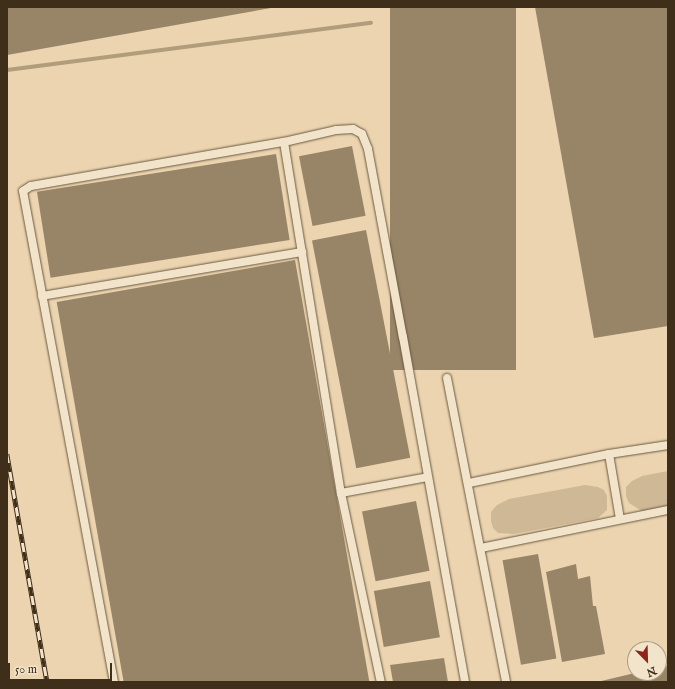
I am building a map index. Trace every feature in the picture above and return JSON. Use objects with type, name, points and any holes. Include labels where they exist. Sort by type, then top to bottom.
[{"type":"lane","points":[[114,682],[23,194],[25,189],[28,187],[284,142],[336,130],[353,129],[362,134],[372,172],[465,682]]},
{"type":"lane","points":[[284,142],[341,493],[381,682]]},
{"type":"lane","points":[[42,296],[302,252]]},
{"type":"lane","points":[[447,378],[506,682]]},
{"type":"lane","points":[[468,483],[609,454],[668,445]]},
{"type":"lane","points":[[609,454],[620,519]]},
{"type":"lane","points":[[341,493],[428,477]]},
{"type":"lane","points":[[481,548],[668,510]]},
{"type":"shaded area","points":[[668,471],[668,507],[642,511],[629,503],[626,496],[626,487],[632,481],[642,476]]},
{"type":"shaded area","points":[[585,485],[598,487],[604,490],[607,496],[607,510],[598,518],[514,534],[498,533],[493,528],[491,512],[497,505],[509,499]]},
{"type":"building","points":[[7,7],[271,7],[271,8],[7,55]]},
{"type":"building","points":[[390,7],[516,7],[516,370],[390,370]]},
{"type":"building","points":[[535,7],[667,7],[668,326],[594,338]]},
{"type":"building","points":[[352,146],[366,216],[313,226],[299,156]]},
{"type":"building","points":[[276,154],[290,240],[51,278],[37,192]]},
{"type":"building","points":[[366,230],[410,458],[356,468],[312,240]]},
{"type":"building","points":[[295,260],[369,682],[124,682],[57,302]]},
{"type":"building","points":[[416,501],[430,571],[376,581],[362,511]]},
{"type":"building","points":[[538,554],[556,658],[521,665],[503,560]]},
{"type":"building","points":[[576,564],[578,579],[590,576],[593,606],[596,606],[605,654],[562,662],[546,572]]},
{"type":"building","points":[[430,581],[440,637],[384,647],[374,591]]},
{"type":"building","points":[[444,658],[448,682],[393,682],[390,665]]},
{"type":"building","points":[[667,666],[668,682],[597,682],[627,675],[627,681],[667,681]]},
{"type":"waterway","points":[[7,70],[371,23]]},
{"type":"railway","points":[[7,454],[47,682]]}]
